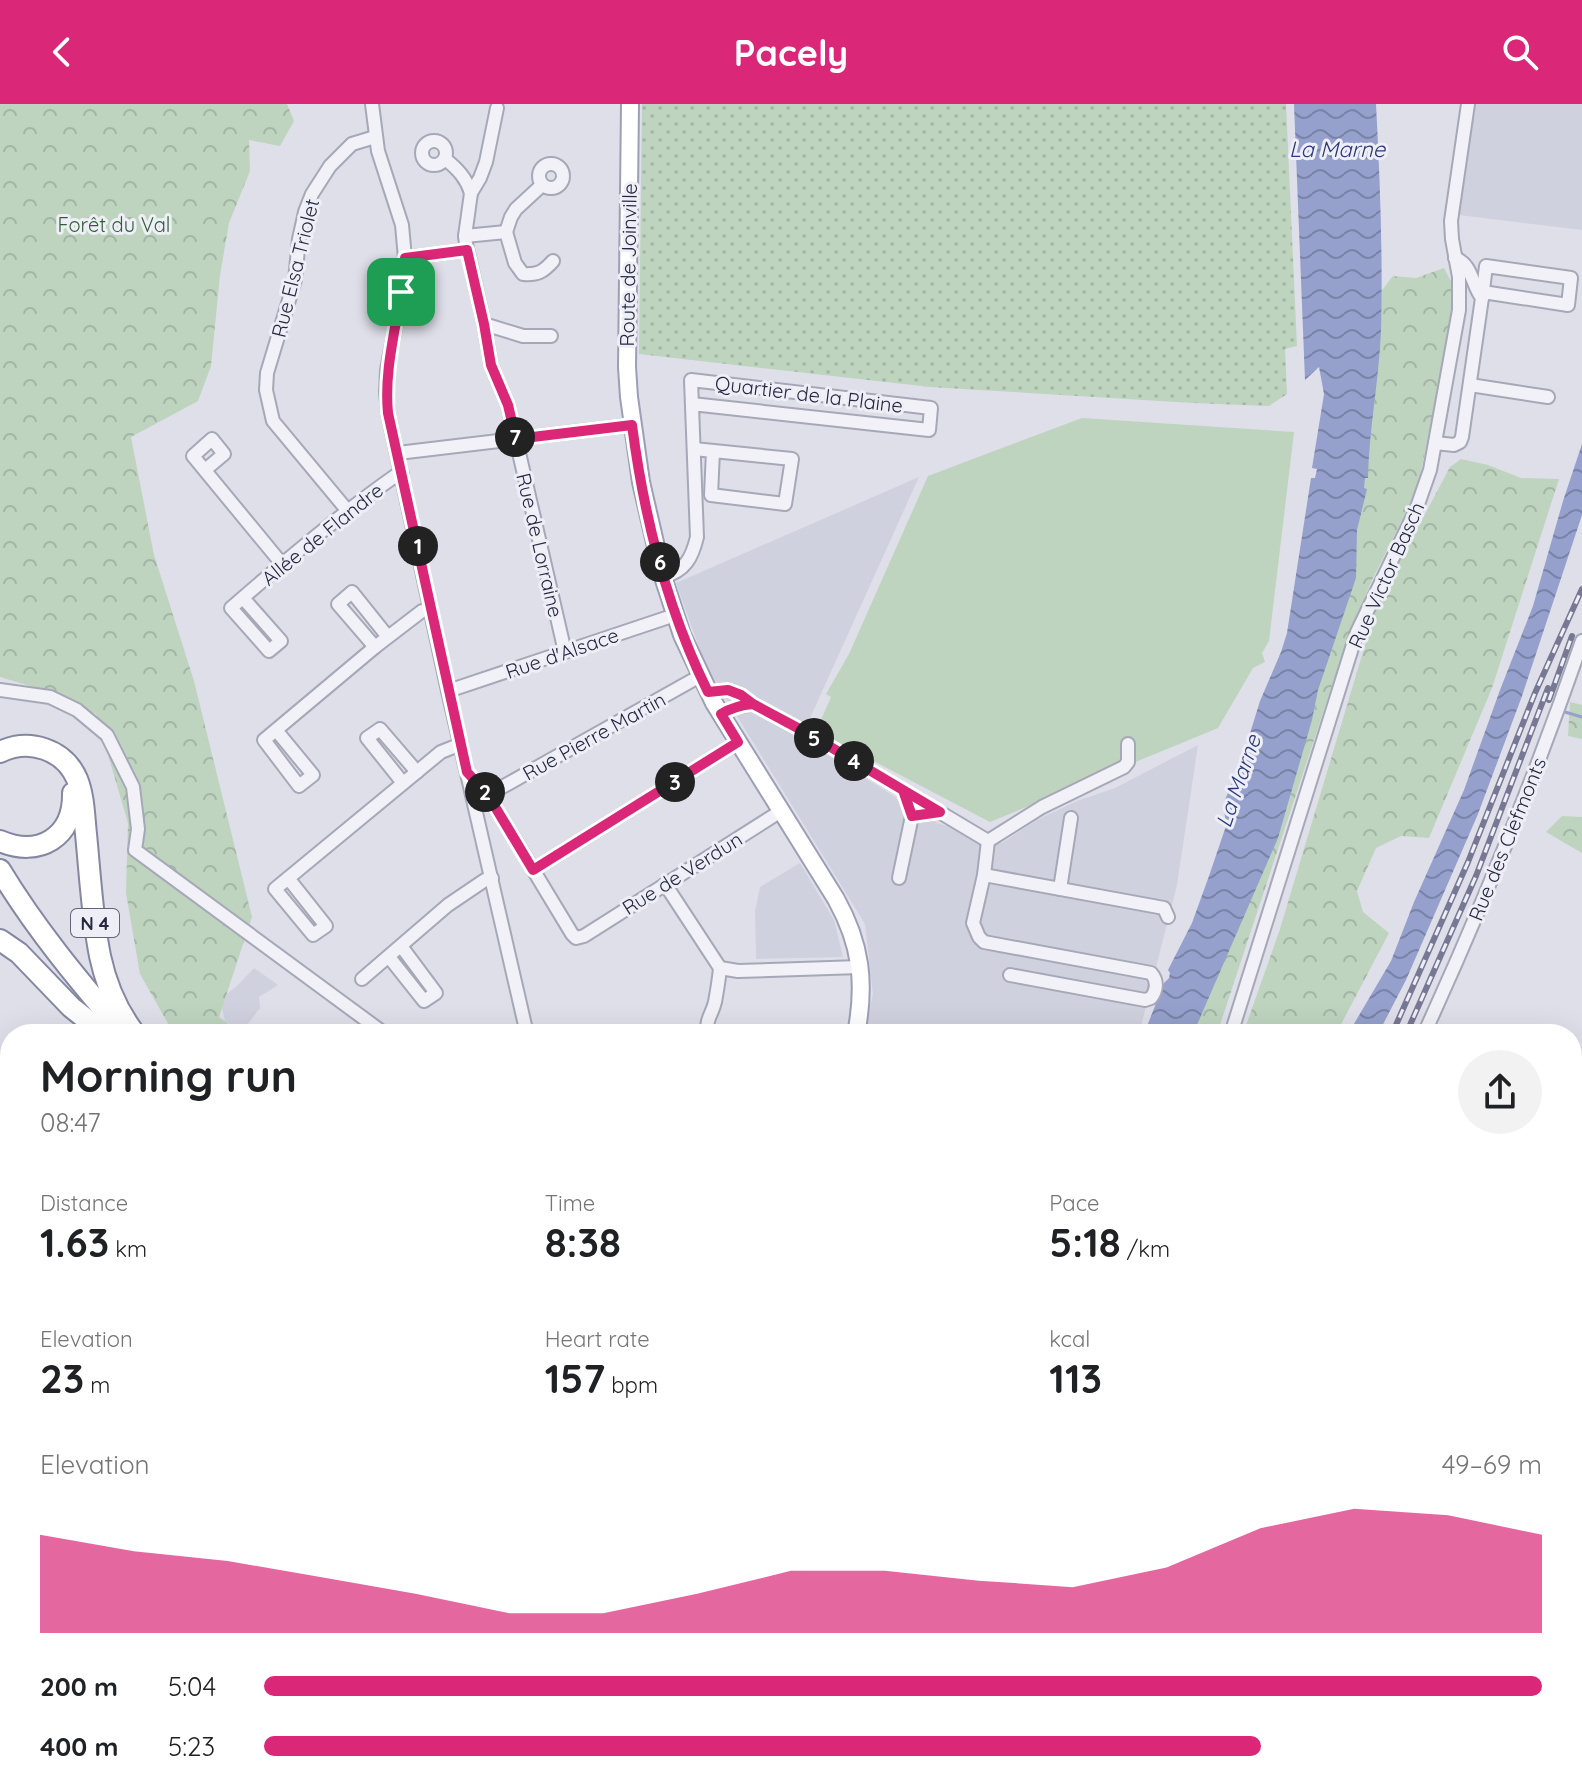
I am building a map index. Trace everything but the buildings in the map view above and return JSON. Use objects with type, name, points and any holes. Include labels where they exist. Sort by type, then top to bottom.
[{"type":"highway","name":"N 4","points":[[0,752],[21,745],[44,748],[65,760],[76,776],[83,804],[100,958],[116,1002],[129,1024]]},
{"type":"highway","points":[[0,759],[28,752],[45,756],[65,772],[73,795],[70,820],[64,830],[49,842],[29,847],[0,841]]},
{"type":"highway","name":"N 4","points":[[0,870],[37,927],[117,1024]]},
{"type":"highway","name":"N 4","points":[[0,883],[57,964],[107,1024]]},
{"type":"highway","points":[[0,940],[19,953],[71,1007],[92,1024]]},
{"type":"main road","name":"Route de Joinville","points":[[630,104],[627,367],[641,482],[663,577],[704,684],[845,915],[860,967],[857,1024]]},
{"type":"street","points":[[372,104],[375,137],[402,225],[405,258],[387,370],[388,413],[525,1024]]},
{"type":"street","name":"Rue Victor Basch","points":[[1234,1024],[1351,651],[1371,601],[1422,495],[1435,443],[1459,310],[1459,277],[1451,221],[1468,104]]},
{"type":"street","name":"Rue de Lorraine","points":[[497,108],[486,162],[471,193],[465,236],[491,365],[508,405],[565,652]]},
{"type":"street","name":"Rue Elsa Triolet","points":[[347,510],[273,421],[266,390],[267,373],[295,280],[299,239],[312,194],[330,166],[352,144],[375,137]]},
{"type":"street","points":[[445,159],[460,171],[471,193]]},
{"type":"street","points":[[542,185],[516,209],[506,232],[515,263],[523,274],[542,273],[553,261]]},
{"type":"street","points":[[465,236],[506,232]]},
{"type":"street","points":[[405,258],[467,250]]},
{"type":"street","points":[[1435,443],[1454,445],[1462,437],[1470,385],[1482,295],[1486,266],[1571,278],[1568,305],[1482,295],[1475,287],[1468,267],[1455,258]]},
{"type":"street","points":[[484,324],[523,336],[551,336]]},
{"type":"street","name":"Quartier de la Plaine","points":[[691,380],[931,408],[929,430],[692,404],[691,380]]},
{"type":"street","points":[[1470,385],[1548,397]]},
{"type":"street","points":[[663,577],[684,567],[697,537],[692,404]]},
{"type":"street","points":[[398,453],[632,425]]},
{"type":"street","points":[[694,449],[792,459],[785,504],[711,495],[713,451]]},
{"type":"street","points":[[205,470],[282,564]]},
{"type":"street","name":"Allée de Flandre","points":[[243,598],[347,510],[402,474]]},
{"type":"street","points":[[375,647],[338,604],[352,592],[388,637]]},
{"type":"street","points":[[276,730],[375,647],[422,611],[431,609]]},
{"type":"street","name":"Rue d'Alsace","points":[[448,691],[675,615]]},
{"type":"street","name":"Rue des Clefmonts","points":[[1429,1024],[1510,838],[1582,641]]},
{"type":"street","points":[[704,684],[735,691],[988,841]]},
{"type":"street","name":"Rue Pierre Martin","points":[[488,795],[704,684]]},
{"type":"street","points":[[0,690],[50,697],[77,710],[107,735],[133,787],[138,829],[135,850],[371,1024]]},
{"type":"street","points":[[721,714],[753,704]]},
{"type":"street","points":[[403,783],[367,738],[380,729],[417,772]]},
{"type":"street","points":[[467,772],[488,795],[533,870],[738,742]]},
{"type":"street","points":[[288,878],[326,926],[313,935],[275,889],[288,878],[403,783],[441,752],[461,744]]},
{"type":"street","points":[[988,841],[1042,807],[1124,767],[1128,762],[1128,744]]},
{"type":"street","points":[[899,878],[912,816],[903,790]]},
{"type":"street","name":"Rue de Verdun","points":[[533,870],[576,938],[584,936],[781,811]]},
{"type":"street","points":[[912,816],[940,812]]},
{"type":"street","points":[[1060,889],[1071,818]]},
{"type":"street","points":[[988,841],[973,923],[984,942],[1151,973],[1156,986],[1151,998],[1145,1000],[1010,975]]},
{"type":"street","points":[[984,875],[1164,908],[1168,917]]},
{"type":"street","points":[[362,979],[448,905],[492,878]]},
{"type":"street","points":[[665,884],[720,968],[715,1001],[707,1024]]},
{"type":"street","points":[[389,957],[424,1001],[436,993],[401,946]]},
{"type":"street","points":[[720,968],[738,971],[860,967]]},
{"type":"shaded area","points":[[1474,104],[1582,104],[1582,230],[1459,215]]},
{"type":"shaded area","points":[[919,477],[801,738],[937,823],[1002,843],[1037,820],[1115,788],[1198,745],[1177,885],[1142,1024],[866,1024],[873,994],[865,924],[705,664],[676,583]]},
{"type":"shaded area","points":[[800,863],[834,920],[843,957],[756,959],[755,911],[760,887]]},
{"type":"shaded area","points":[[254,968],[278,985],[259,997],[260,1008],[248,1024],[230,1024],[225,1021],[220,1000]]},
{"type":"green space","name":"Forêt du Val","points":[[0,104],[287,104],[294,121],[280,146],[249,140],[250,171],[229,223],[220,275],[211,366],[198,401],[131,437],[154,555],[194,681],[252,917],[219,1017],[229,1024],[168,1024],[140,974],[126,893],[128,823],[96,714],[37,688],[0,677]]},
{"type":"green space","points":[[642,104],[1286,104],[1297,346],[1285,349],[1287,394],[1269,406],[930,387],[639,354]]},
{"type":"green space","points":[[1444,268],[1452,283],[1452,318],[1417,491],[1372,580],[1347,640],[1220,1024],[1190,1024],[1375,299],[1393,276],[1416,278]]},
{"type":"green space","points":[[1082,418],[1294,432],[1269,641],[1262,653],[1265,662],[1253,668],[1218,728],[990,822],[816,731],[831,697],[826,694],[849,654],[928,476]]},
{"type":"green space","points":[[1461,459],[1488,465],[1521,478],[1559,479],[1492,688],[1429,838],[1401,836],[1376,848],[1357,891],[1363,912],[1389,933],[1341,1024],[1247,1024],[1280,929],[1377,605],[1450,467]]},
{"type":"green space","points":[[1570,702],[1582,705],[1582,739],[1568,736]]},
{"type":"green space","points":[[1562,816],[1582,817],[1582,853],[1546,832]]},
{"type":"water","name":"La Marne","points":[[1294,104],[1376,104],[1381,218],[1381,331],[1368,478],[1365,478],[1364,488],[1367,489],[1357,530],[1356,578],[1318,690],[1278,838],[1197,1024],[1148,1024],[1209,876],[1226,826],[1225,800],[1287,633],[1311,478],[1315,478],[1317,469],[1312,468],[1324,394],[1319,367],[1305,380]]},
{"type":"water","points":[[1582,444],[1582,515],[1522,696],[1478,814],[1406,980],[1383,1024],[1354,1024],[1391,961],[1464,790],[1533,606]]},
{"type":"waterway","points":[[1565,712],[1582,717]]},
{"type":"railway","points":[[1396,1024],[1468,862],[1535,693],[1582,589]]},
{"type":"railway","points":[[1549,700],[1572,636]]},
{"type":"railway","points":[[1410,1024],[1476,876],[1548,688]]},
{"type":"route","points":[[401,292],[387,370],[388,413],[448,691],[467,772],[488,795],[533,870],[738,742],[721,714],[745,705],[753,704],[807,733],[940,812],[912,816],[903,790],[807,733],[753,704],[735,691],[722,689],[708,692],[682,635],[663,577],[647,512],[632,425],[516,439],[508,405],[491,365],[467,250],[405,258],[401,292]]}]
